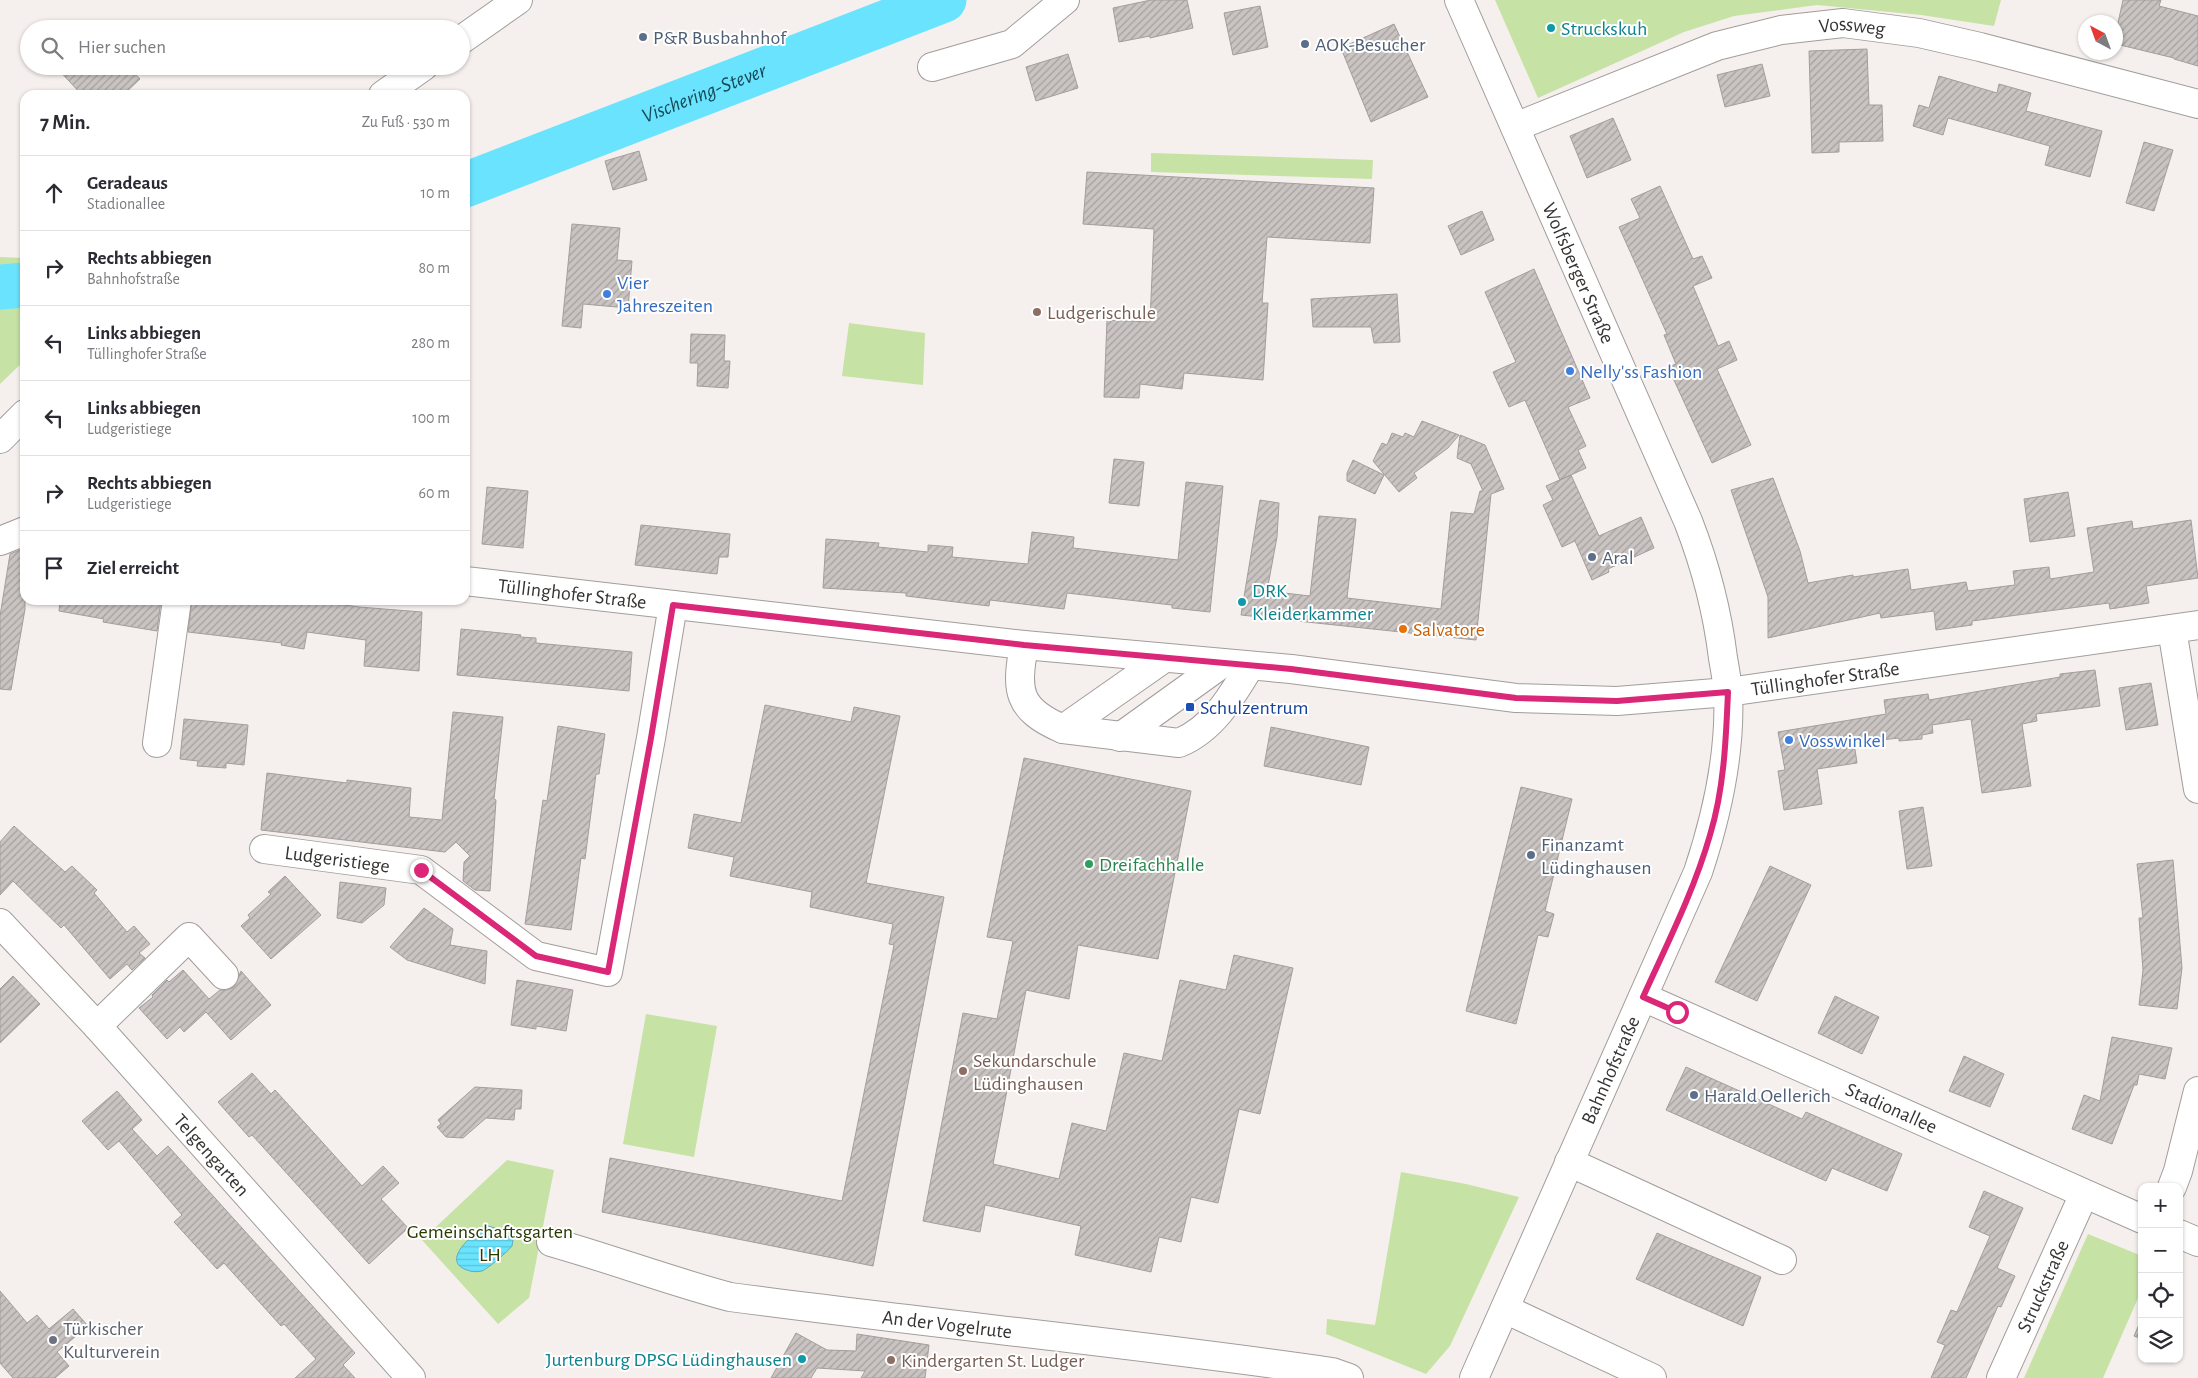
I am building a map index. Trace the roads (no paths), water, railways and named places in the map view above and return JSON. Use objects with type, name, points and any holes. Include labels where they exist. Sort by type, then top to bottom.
[{"type":"street","points":[[470,34],[518,0]]},
{"type":"street","points":[[932,67],[1012,44],[1065,0]]},
{"type":"street","name":"Wolfsberger Straße","points":[[1459,0],[1704,560],[1719,627],[1728,692]]},
{"type":"street","name":"Vossweg","points":[[1515,127],[1717,46],[1781,30],[1843,23],[1919,33],[2198,104]]},
{"type":"street","points":[[390,90],[411,75]]},
{"type":"street","points":[[0,439],[20,419]]},
{"type":"street","points":[[0,541],[20,534]]},
{"type":"street","name":"Tüllinghofer Straße","points":[[470,582],[1024,645],[1291,669],[1516,698],[1617,701],[1728,692],[2185,627]]},
{"type":"street","points":[[157,742],[176,605]]},
{"type":"street","name":"Ludgeristiege","points":[[264,849],[421,870],[536,956],[608,972],[651,738],[673,605]]},
{"type":"street","points":[[2185,627],[2198,789]]},
{"type":"street","points":[[1024,645],[1018,677],[1022,695],[1032,711],[1046,722],[1063,729],[1180,744],[1196,736],[1221,710],[1250,666]]},
{"type":"street","points":[[1063,729],[1163,659]]},
{"type":"street","points":[[1120,737],[1223,663]]},
{"type":"street","name":"Bahnhofstraße","points":[[1474,1378],[1698,872],[1711,834],[1725,755],[1728,692]]},
{"type":"street","name":"Telgengarten","points":[[4,935],[97,1026],[411,1378]]},
{"type":"street","points":[[97,1026],[189,937],[224,975]]},
{"type":"street","name":"Stadionallee","points":[[1643,997],[2138,1217]]},
{"type":"street","points":[[2175,1179],[2198,1091]]},
{"type":"street","points":[[1569,1162],[1782,1260]]},
{"type":"street","name":"Struckstraße","points":[[2001,1378],[2084,1194]]},
{"type":"street","points":[[2183,1236],[2198,1242]]},
{"type":"street","name":"An der Vogelrute","points":[[551,1242],[602,1256],[686,1285],[730,1297],[1208,1354],[1332,1372],[1349,1378]]},
{"type":"street","points":[[1505,1309],[1652,1378]]},
{"type":"water","points":[[488,1226],[498,1229],[513,1240],[512,1246],[498,1260],[482,1271],[470,1271],[459,1266],[457,1260],[458,1253],[462,1246],[475,1234]]},
{"type":"waterway","name":"Vischering-Stever","points":[[470,183],[944,0]]},
{"type":"waterway","name":"Vischering-Stever","points":[[0,287],[20,285]]},
{"type":"place","name":"Struckskuh","points":[[1551,28]]},
{"type":"place","name":"P&R Busbahnhof","points":[[643,37]]},
{"type":"place","name":"AOK-Besucher","points":[[1305,44]]},
{"type":"place","name":"Vier Jahreszeiten","points":[[607,294]]},
{"type":"place","name":"Ludgerischule","points":[[1037,312]]},
{"type":"place","name":"Nelly'ss Fashion","points":[[1570,371]]},
{"type":"place","name":"Aral","points":[[1592,557]]},
{"type":"place","name":"DRK Kleiderkammer","points":[[1242,602]]},
{"type":"place","name":"Salvatore","points":[[1403,629]]},
{"type":"place","name":"Schulzentrum","points":[[1190,707]]},
{"type":"place","name":"Vosswinkel","points":[[1789,740]]},
{"type":"place","name":"Finanzamt Lüdinghausen","points":[[1531,855]]},
{"type":"place","name":"Dreifachhalle","points":[[1089,864]]},
{"type":"place","name":"Sekundarschule Lüdinghausen","points":[[963,1071]]},
{"type":"place","name":"Harald Oellerich","points":[[1694,1095]]},
{"type":"place","name":"Türkischer Kulturverein","points":[[53,1340]]},
{"type":"place","name":"Jurtenburg DPSG Lüdinghausen","points":[[802,1359]]},
{"type":"place","name":"Kindergarten St. Ludger","points":[[891,1360]]},
{"type":"park label","name":"Gemeinschaftsgarten LH","points":[[490,1242]]}]
